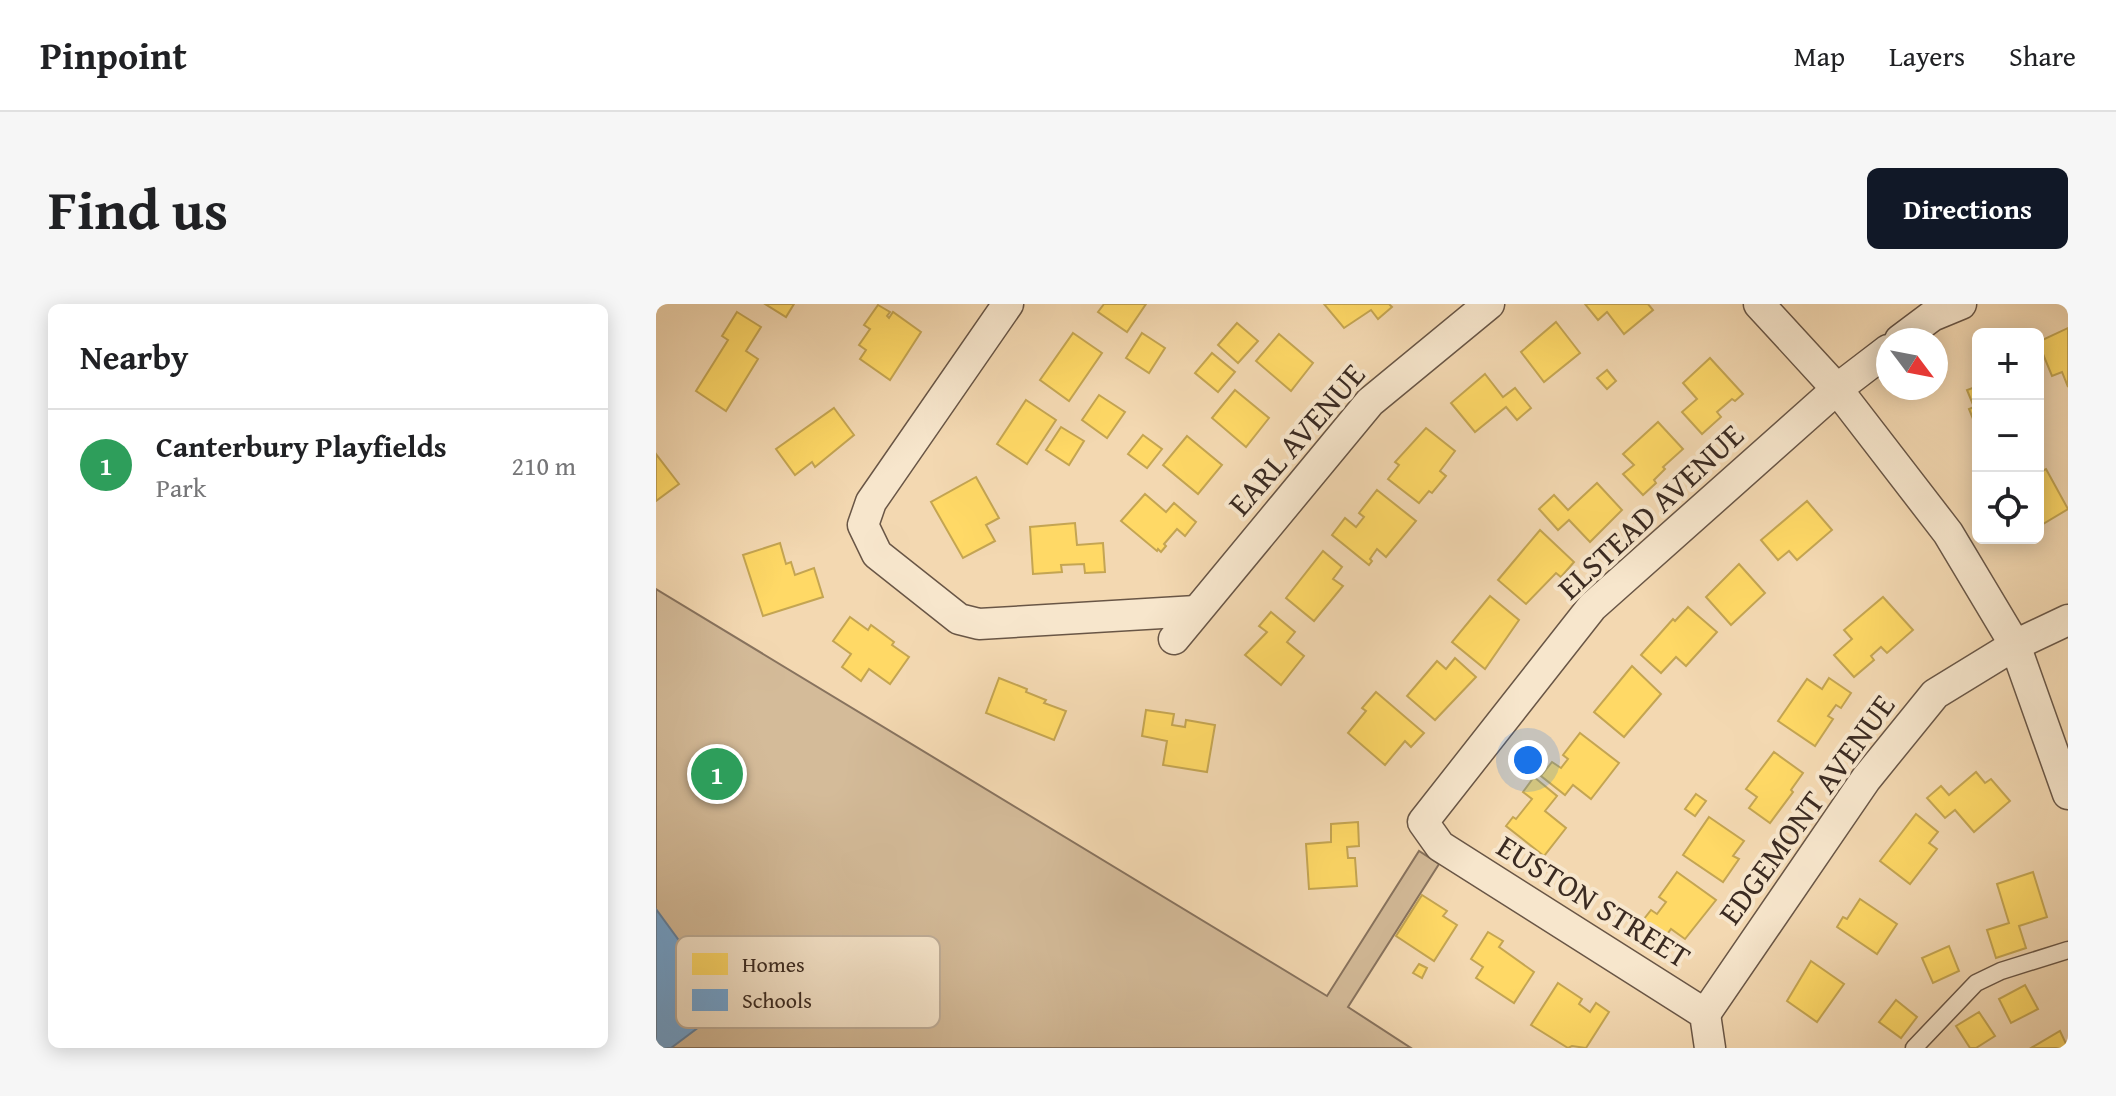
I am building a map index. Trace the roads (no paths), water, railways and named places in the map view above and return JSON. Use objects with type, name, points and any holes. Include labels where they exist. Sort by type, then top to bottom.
[{"type":"street","points":[[1008,304],[871,502],[863,525],[877,554],[959,619],[979,624],[1196,611]]},
{"type":"street","name":"EARL AVENUE","points":[[1174,639],[1370,402],[1489,304]]},
{"type":"street","points":[[1759,304],[1837,389],[1948,533],[2015,645],[2068,794]]},
{"type":"street","points":[[1916,328],[1932,316],[1961,304]]},
{"type":"street","name":"ELSTEAD AVENUE","points":[[1423,822],[1592,607],[1837,389],[1876,359]]},
{"type":"street","name":"EDGEMONT AVENUE","points":[[1705,1014],[1866,779],[1935,694],[2015,645],[2068,620]]},
{"type":"street","name":"EUSTON STREET","points":[[1423,822],[1440,846],[1705,1014],[1710,1048]]},
{"type":"lane","points":[[1914,1048],[1976,983],[2001,971],[2068,950]]},
{"type":"place","name":"Canterbury Playfields","points":[[717,774]]}]
